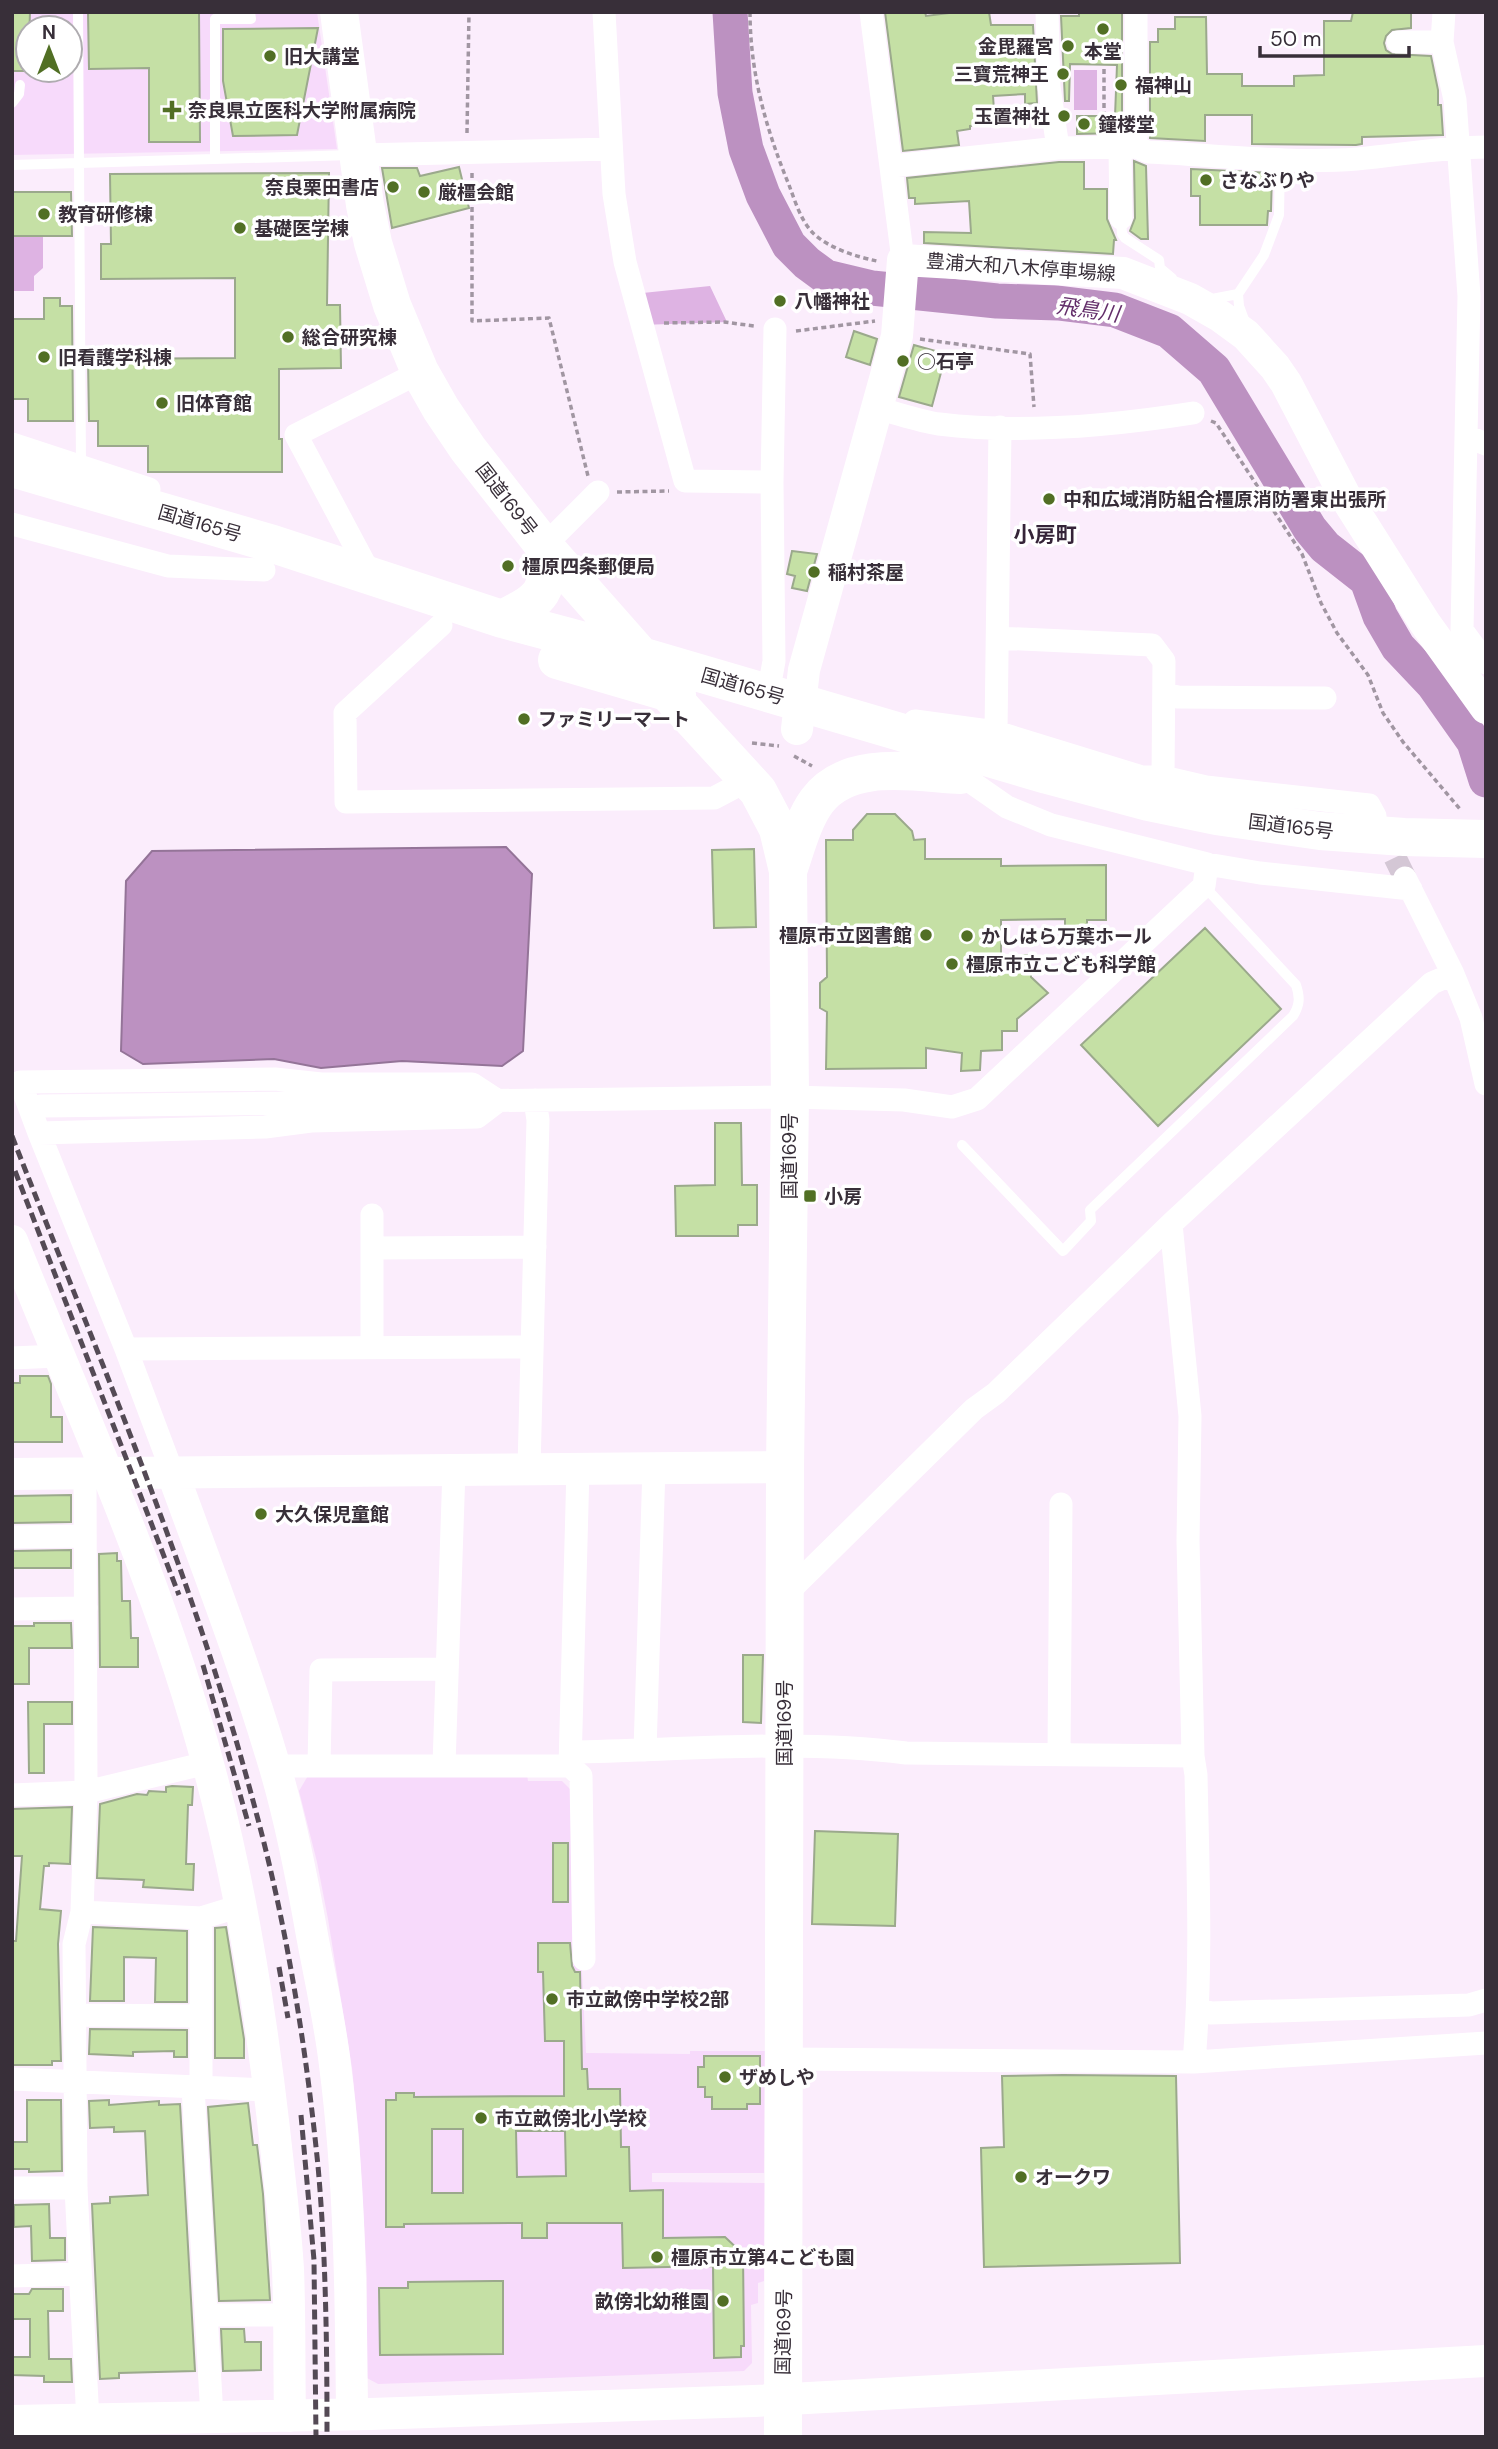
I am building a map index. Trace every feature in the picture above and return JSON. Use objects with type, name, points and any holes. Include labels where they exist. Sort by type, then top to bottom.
[{"type":"highway","name":"国道169号","points":[[339,12],[365,205],[392,306],[420,372],[440,409],[468,449],[544,546],[641,656],[668,693],[758,791],[778,829],[788,871],[790,1097],[785,1467],[783,2418]]},
{"type":"highway","name":"国道165号","points":[[12,468],[269,557],[441,625],[668,693],[859,720],[1047,775],[1148,802],[1216,816],[1332,832],[1485,846]]},
{"type":"highway","name":"国道165号","points":[[16,516],[371,576],[502,619],[641,656],[961,775],[1144,824],[1262,846],[1320,853],[1485,846]]},
{"type":"highway","points":[[502,619],[530,605],[543,592],[547,573],[544,546]]},
{"type":"highway","points":[[788,871],[808,817],[817,801],[835,784],[848,778],[881,771],[961,775]]},
{"type":"street","points":[[604,12],[616,213],[625,262],[685,481],[772,482]]},
{"type":"street","points":[[871,12],[903,266]]},
{"type":"street","points":[[1047,12],[1049,86],[1058,148]]},
{"type":"street","points":[[1121,218],[1136,12]]},
{"type":"street","points":[[1444,12],[1442,42],[1455,100],[1459,147],[1476,440],[1462,630],[1486,663]]},
{"type":"street","points":[[1398,42],[1442,42]]},
{"type":"street","points":[[892,166],[1058,148],[1128,148],[1148,152],[1280,159],[1357,159],[1459,147],[1486,148]]},
{"type":"street","points":[[360,155],[611,149]]},
{"type":"street","name":"豊浦大和八木停車場線","points":[[788,709],[804,670],[876,408],[898,321],[903,266],[1123,273],[1189,299],[1246,335],[1286,383],[1353,509],[1425,623],[1486,708]]},
{"type":"street","points":[[775,328],[772,482],[774,661],[788,709]]},
{"type":"street","points":[[371,576],[296,435],[420,372]]},
{"type":"street","points":[[876,408],[938,424],[1000,427],[1125,424],[1193,414]]},
{"type":"street","points":[[996,733],[1000,427]]},
{"type":"street","points":[[12,444],[195,504],[269,557]]},
{"type":"street","points":[[544,546],[594,489]]},
{"type":"street","points":[[441,625],[345,713],[346,802],[714,798],[748,780]]},
{"type":"street","points":[[1462,630],[1486,630]]},
{"type":"street","points":[[999,638],[1152,645],[1164,661],[1163,777]]},
{"type":"street","points":[[1164,694],[1178,697],[1325,698]]},
{"type":"street","points":[[859,720],[884,717],[996,733],[1142,777],[1163,777],[1230,790],[1369,805],[1375,816]]},
{"type":"street","points":[[961,775],[1007,807],[1051,825],[1205,875],[1260,873],[1408,883],[1453,974],[1474,1028],[1486,1084]]},
{"type":"street","points":[[41,1106],[790,1097],[904,1100],[952,1107],[977,1099],[1205,875]]},
{"type":"street","points":[[786,1594],[974,1409],[996,1393],[1171,1224],[1241,1163],[1432,983],[1453,974]]},
{"type":"street","points":[[364,2422],[335,2062],[299,1863],[275,1766],[243,1667],[173,1474],[16,1072],[275,1079],[321,1084],[472,1084],[498,1101]]},
{"type":"street","points":[[528,1468],[538,1120],[535,1100]]},
{"type":"street","points":[[39,1132],[265,1127],[310,1121],[477,1117],[498,1101]]},
{"type":"street","points":[[372,1215],[372,1346]]},
{"type":"street","points":[[1171,1224],[1189,1416],[1188,1541],[1199,1884],[1199,2010],[1194,2062]]},
{"type":"street","points":[[12,1241],[58,1356],[96,1474],[145,1572],[208,1763],[255,1981],[285,2234],[295,2422]]},
{"type":"street","points":[[372,1248],[535,1247]]},
{"type":"street","points":[[126,1349],[532,1347]]},
{"type":"street","points":[[12,1358],[58,1356]]},
{"type":"street","points":[[645,1751],[654,1467]]},
{"type":"street","points":[[12,1474],[785,1467]]},
{"type":"street","points":[[578,1468],[571,1759],[581,1776],[584,1959]]},
{"type":"street","points":[[444,1765],[454,1469]]},
{"type":"street","points":[[88,2421],[76,2188],[74,1944],[82,1912],[86,1792],[85,1536],[96,1474]]},
{"type":"street","points":[[1059,1754],[1061,1504]]},
{"type":"street","points":[[12,1537],[85,1536]]},
{"type":"street","points":[[12,1609],[86,1608]]},
{"type":"street","points":[[319,1765],[321,1670],[446,1670]]},
{"type":"street","points":[[275,1766],[444,1765],[571,1759],[645,1751],[784,1745],[859,1747],[906,1753],[1193,1756]]},
{"type":"street","points":[[12,1795],[86,1792],[208,1763]]},
{"type":"street","points":[[82,1912],[201,1918],[240,1906]]},
{"type":"street","points":[[201,1918],[201,2016],[197,2087],[212,2417]]},
{"type":"street","points":[[1199,2010],[1211,2012],[1469,2005],[1486,2000]]},
{"type":"street","points":[[75,2015],[201,2016]]},
{"type":"street","points":[[785,2059],[1194,2062],[1486,2043]]},
{"type":"street","points":[[12,2079],[269,2090]]},
{"type":"street","points":[[12,2188],[76,2188]]},
{"type":"street","points":[[12,2276],[80,2274]]},
{"type":"street","points":[[206,2315],[288,2315]]},
{"type":"street","points":[[12,2421],[52,2428],[88,2421],[174,2428],[212,2417],[295,2422],[783,2418],[1486,2361]]},
{"type":"lane","points":[[78,12],[81,467]]},
{"type":"lane","points":[[215,159],[215,19],[225,16],[251,19],[250,12]]},
{"type":"lane","points":[[12,103],[19,94],[20,85]]},
{"type":"lane","points":[[12,165],[360,155]]},
{"type":"lane","points":[[1246,335],[1247,326],[1239,306],[1238,294],[1264,255],[1279,215],[1280,159]]},
{"type":"lane","points":[[1121,218],[1122,234],[1159,260],[1160,268],[1189,299],[1212,299],[1238,294]]},
{"type":"lane","points":[[962,1145],[1063,1251],[1091,1221],[1090,1210],[1293,1016],[1299,1006],[1296,985],[1205,875]]},
{"type":"path","points":[[469,12],[466,154],[472,160],[472,321],[549,318],[594,489],[685,491],[685,481]]},
{"type":"path","points":[[750,12],[757,90],[773,145],[798,209],[813,233],[850,255],[903,266]]},
{"type":"path","points":[[1104,69],[1104,116]]},
{"type":"path","points":[[898,321],[1030,354],[1035,427]]},
{"type":"path","points":[[1193,414],[1216,423],[1302,554],[1321,603],[1337,633],[1368,675],[1383,713],[1403,742],[1473,824],[1485,846]]},
{"type":"shaded area","name":"奈良県立医科大学附属病院","points":[[12,12],[317,12],[337,149],[12,155]]},
{"type":"shaded area","points":[[1074,70],[1097,70],[1097,110],[1074,110]]},
{"type":"shaded area","points":[[12,236],[43,236],[43,268],[34,276],[34,291],[12,291]]},
{"type":"shaded area","points":[[710,286],[727,322],[641,325],[633,294]]},
{"type":"shaded area","points":[[506,847],[532,874],[523,1051],[502,1066],[402,1061],[321,1068],[274,1059],[143,1064],[121,1051],[126,881],[152,851]]},
{"type":"shaded area","points":[[309,1774],[527,1775],[528,1781],[562,1781],[573,1792],[586,2053],[690,2054],[690,2051],[765,2051],[764,2173],[652,2173],[652,2182],[765,2183],[764,2281],[758,2283],[758,2303],[751,2305],[752,2363],[744,2371],[378,2384],[367,2378],[367,2278],[359,2137],[352,2068],[328,1919],[299,1791]]},
{"type":"building","points":[[12,12],[30,12],[14,14],[12,71]]},
{"type":"building","points":[[88,12],[199,12],[200,142],[149,142],[149,68],[89,69]]},
{"type":"building","points":[[885,12],[925,12],[926,16],[989,12],[991,25],[1033,25],[1037,103],[1025,104],[1025,94],[993,96],[995,124],[970,126],[970,129],[957,131],[959,145],[903,151]]},
{"type":"building","points":[[1079,12],[1122,12],[1122,133],[1077,134],[1077,116],[1115,116],[1117,65],[1070,64],[1069,101],[1065,101],[1061,16],[1079,16]]},
{"type":"building","points":[[1353,12],[1411,12],[1411,28],[1392,30],[1384,43],[1386,50],[1392,54],[1431,56],[1438,90],[1438,105],[1441,105],[1443,135],[1362,137],[1362,144],[1356,145],[1252,144],[1252,115],[1205,115],[1205,141],[1150,138],[1150,42],[1158,42],[1158,29],[1175,29],[1175,17],[1206,17],[1207,74],[1242,74],[1242,86],[1294,86],[1294,76],[1324,75],[1324,21],[1351,21]]},
{"type":"building","name":"旧大講堂","points":[[318,28],[297,135],[233,136],[223,81],[223,29]]},
{"type":"building","points":[[1134,161],[1146,166],[1148,239],[1141,239],[1130,231],[1135,218]]},
{"type":"building","points":[[1059,162],[1084,162],[1084,189],[1107,189],[1107,219],[1116,240],[1113,254],[924,243],[924,232],[971,233],[969,201],[915,204],[915,198],[909,198],[907,178]]},
{"type":"building","name":"厳橿会館","points":[[459,167],[469,208],[392,228],[382,168],[417,168],[420,176]]},
{"type":"building","points":[[1191,169],[1272,173],[1271,211],[1268,211],[1267,225],[1200,225],[1200,196],[1191,196]]},
{"type":"building","points":[[329,173],[327,305],[340,305],[341,368],[279,369],[282,472],[148,472],[148,446],[98,446],[98,421],[89,421],[88,359],[235,358],[235,278],[101,279],[101,244],[111,244],[110,174]]},
{"type":"building","name":"教育研修棟","points":[[12,192],[71,192],[72,236],[12,236]]},
{"type":"building","name":"旧看護学科棟","points":[[44,298],[60,298],[60,306],[72,306],[73,421],[28,421],[28,399],[12,399],[12,319],[44,319]]},
{"type":"building","points":[[854,331],[877,339],[870,365],[846,357]]},
{"type":"building","points":[[914,345],[946,354],[932,406],[899,397]]},
{"type":"building","points":[[792,551],[817,554],[807,591],[792,588],[795,576],[787,574]]},
{"type":"building","points":[[867,814],[895,814],[912,831],[914,840],[925,839],[925,859],[1001,859],[1001,866],[1106,865],[1106,920],[1087,920],[1087,930],[1065,930],[1065,919],[1001,920],[1001,955],[1030,955],[1031,977],[1048,993],[1017,1019],[1017,1031],[1002,1031],[1002,1050],[981,1051],[980,1070],[961,1071],[962,1053],[926,1048],[926,1068],[826,1069],[827,1012],[820,1008],[820,983],[827,977],[826,840],[853,840],[853,830]]},
{"type":"building","points":[[754,849],[756,927],[714,928],[712,850]]},
{"type":"building","points":[[1205,928],[1281,1009],[1158,1126],[1081,1045]]},
{"type":"building","points":[[715,1123],[741,1123],[742,1185],[757,1185],[757,1225],[738,1225],[738,1236],[676,1236],[675,1186],[715,1185]]},
{"type":"building","points":[[20,1376],[48,1376],[51,1384],[51,1417],[62,1417],[62,1442],[12,1442],[12,1383],[20,1383]]},
{"type":"building","points":[[71,1495],[71,1522],[12,1523],[12,1496]]},
{"type":"building","points":[[71,1550],[71,1568],[12,1568],[12,1551]]},
{"type":"building","points":[[117,1553],[117,1561],[121,1561],[122,1601],[130,1601],[131,1638],[138,1638],[138,1667],[100,1667],[99,1554]]},
{"type":"building","points":[[34,1623],[71,1623],[72,1648],[29,1648],[29,1684],[12,1684],[12,1626],[34,1626]]},
{"type":"building","points":[[743,1655],[763,1655],[761,1723],[743,1722]]},
{"type":"building","points":[[28,1702],[72,1702],[72,1724],[44,1724],[44,1773],[29,1773]]},
{"type":"building","points":[[166,1787],[193,1787],[192,1805],[188,1805],[186,1864],[194,1864],[193,1890],[143,1887],[144,1880],[97,1878],[100,1804],[137,1794],[147,1795],[149,1791],[166,1792]]},
{"type":"building","points":[[72,1807],[70,1864],[49,1863],[49,1866],[44,1866],[40,1909],[61,1911],[58,1944],[61,2061],[52,2061],[52,2065],[12,2065],[12,1941],[16,1941],[22,1856],[12,1856],[12,1809]]},
{"type":"building","points":[[815,1831],[898,1834],[895,1926],[812,1924]]},
{"type":"building","points":[[553,1843],[568,1843],[568,1902],[553,1902]]},
{"type":"building","points":[[93,1927],[187,1931],[187,2002],[155,2002],[156,1958],[124,1957],[124,2001],[90,2001]]},
{"type":"building","points":[[226,1927],[244,2039],[244,2058],[215,2058],[215,1928]]},
{"type":"building","points":[[538,1943],[570,1943],[572,1966],[575,1972],[580,1972],[582,2069],[587,2069],[588,2089],[620,2089],[621,2147],[629,2147],[630,2191],[663,2190],[663,2238],[725,2237],[743,2254],[744,2346],[741,2346],[741,2357],[714,2358],[713,2266],[623,2268],[622,2223],[547,2223],[547,2238],[522,2238],[522,2223],[404,2224],[404,2227],[386,2227],[386,2100],[396,2100],[396,2093],[414,2093],[414,2097],[564,2096],[564,2041],[545,2041],[543,1972],[538,1972]],"holes":[[[432,2129],[463,2129],[463,2193],[432,2193]],[[516,2131],[565,2131],[566,2176],[517,2177]]]},
{"type":"building","points":[[90,2029],[187,2030],[187,2057],[174,2057],[174,2051],[133,2052],[133,2056],[89,2054]]},
{"type":"building","points":[[704,2056],[760,2056],[760,2104],[747,2104],[747,2109],[712,2109],[712,2097],[705,2097],[705,2087],[698,2087],[698,2067],[704,2067]]},
{"type":"building","points":[[1002,2076],[1176,2076],[1180,2263],[984,2267],[981,2148],[1004,2147]]},
{"type":"building","points":[[27,2100],[61,2100],[62,2171],[29,2172],[29,2169],[12,2169],[12,2142],[27,2142]]},
{"type":"building","points":[[109,2100],[109,2105],[159,2101],[159,2105],[180,2104],[195,2371],[119,2373],[119,2378],[100,2379],[92,2204],[110,2203],[110,2197],[148,2195],[145,2131],[114,2132],[114,2127],[90,2128],[89,2101]]},
{"type":"building","points":[[248,2103],[263,2194],[270,2300],[219,2301],[208,2107]]},
{"type":"building","points":[[49,2204],[50,2238],[65,2238],[65,2260],[32,2261],[31,2226],[14,2227],[14,2205]]},
{"type":"building","points":[[503,2281],[503,2354],[380,2355],[379,2288],[408,2288],[408,2282]]},
{"type":"building","points":[[32,2289],[63,2289],[63,2311],[48,2311],[49,2359],[71,2359],[72,2382],[44,2382],[44,2376],[12,2375],[12,2357],[30,2357],[30,2319],[12,2319],[12,2294],[29,2294]]},
{"type":"building","points":[[221,2329],[244,2329],[245,2342],[261,2342],[261,2370],[223,2371]]},
{"type":"waterway","name":"飛鳥川","points":[[730,12],[735,93],[746,149],[763,195],[789,245],[826,277],[872,288],[1115,310],[1169,331],[1214,370],[1310,529],[1325,547],[1367,580],[1380,616],[1398,647],[1433,684],[1474,742],[1486,780]]},
{"type":"tunnel","points":[[1380,827],[1405,878]]},
{"type":"railway","points":[[12,1136],[175,1555],[232,1725],[267,1855],[294,1988],[318,2166],[326,2301],[327,2437]]},
{"type":"railway","points":[[15,1171],[179,1595]]},
{"type":"railway","points":[[203,1665],[249,1826]]},
{"type":"railway","points":[[279,1967],[288,2018]]},
{"type":"railway","points":[[301,2115],[314,2260],[316,2437]]},
{"type":"place","name":"本堂","points":[[1103,29]]},
{"type":"place","name":"金毘羅宮","points":[[1068,46]]},
{"type":"place","name":"旧大講堂","points":[[270,56]]},
{"type":"place","name":"三寶荒神王","points":[[1063,74]]},
{"type":"place","name":"福神山","points":[[1121,85]]},
{"type":"place","name":"奈良県立医科大学附属病院","points":[[172,110]]},
{"type":"place","name":"玉置神社","points":[[1064,116]]},
{"type":"place","name":"鐘楼堂","points":[[1084,124]]},
{"type":"place","name":"さなぶりや","points":[[1206,180]]},
{"type":"place","name":"奈良栗田書店","points":[[393,187]]},
{"type":"place","name":"厳橿会館","points":[[424,192]]},
{"type":"place","name":"教育研修棟","points":[[44,214]]},
{"type":"place","name":"基礎医学棟","points":[[240,228]]},
{"type":"place","name":"八幡神社","points":[[780,301]]},
{"type":"place","name":"総合研究棟","points":[[288,337]]},
{"type":"place","name":"旧看護学科棟","points":[[44,357]]},
{"type":"place","name":"○石亭","points":[[903,361]]},
{"type":"place","name":"旧体育館","points":[[162,403]]},
{"type":"place","name":"中和広域消防組合橿原消防署東出張所","points":[[1049,499]]},
{"type":"place","name":"橿原四条郵便局","points":[[508,566]]},
{"type":"place","name":"稲村茶屋","points":[[814,572]]},
{"type":"place","name":"ファミリーマート","points":[[524,719]]},
{"type":"place","name":"橿原市立図書館","points":[[926,935]]},
{"type":"place","name":"かしはら万葉ホール","points":[[967,936]]},
{"type":"place","name":"橿原市立こども科学館","points":[[952,964]]},
{"type":"place","name":"小房","points":[[810,1196]]},
{"type":"place","name":"大久保児童館","points":[[261,1514]]},
{"type":"place","name":"市立畝傍中学校2部","points":[[552,1999]]},
{"type":"place","name":"ザめしや","points":[[725,2077]]},
{"type":"place","name":"市立畝傍北小学校","points":[[481,2118]]},
{"type":"place","name":"オークワ","points":[[1021,2177]]},
{"type":"place","name":"橿原市立第4こども園","points":[[657,2257]]},
{"type":"place","name":"畝傍北幼稚園","points":[[723,2301]]},
{"type":"district","name":"小房町","points":[[1045,535]]}]
